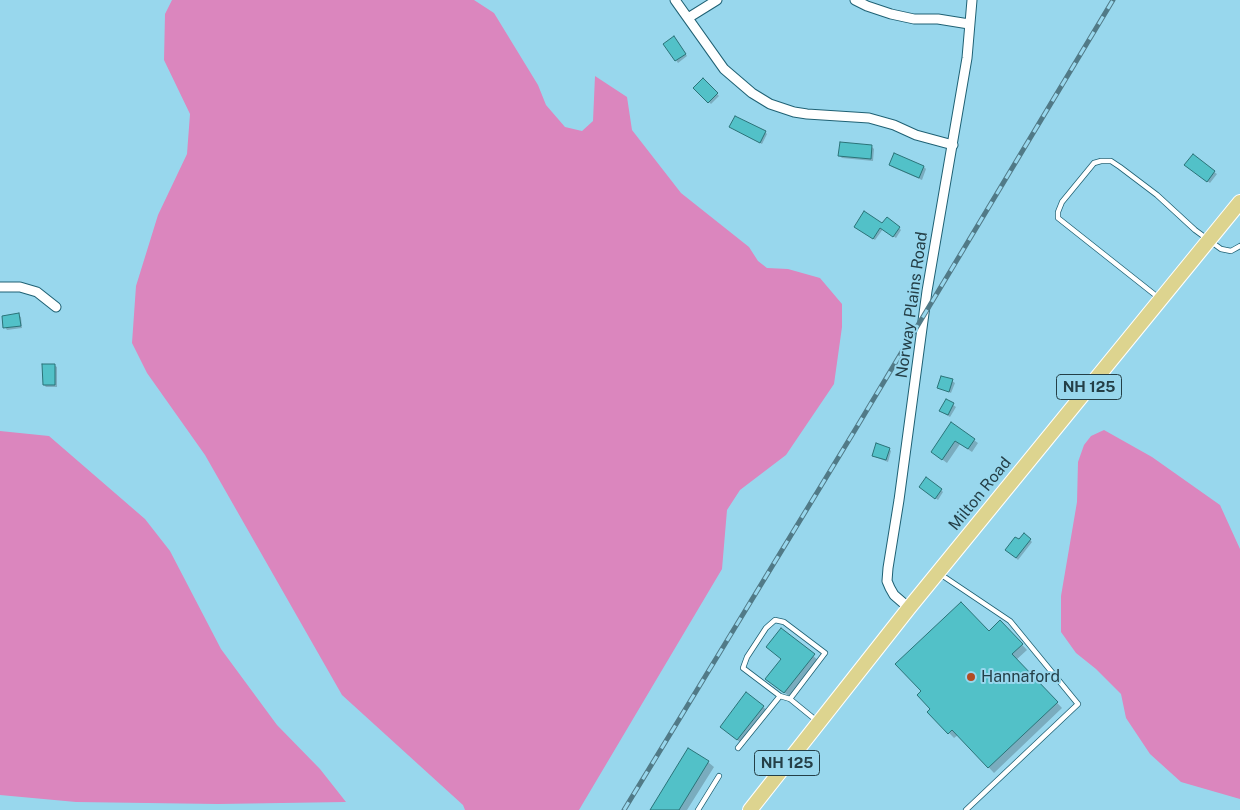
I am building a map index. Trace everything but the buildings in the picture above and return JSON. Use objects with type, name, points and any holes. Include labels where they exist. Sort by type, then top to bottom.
[{"type":"main road","name":"Milton Road","points":[[750,810],[909,608],[1240,202]]},
{"type":"street","points":[[675,0],[709,49],[733,78],[770,104],[807,114],[869,118],[894,125],[916,135],[953,145]]},
{"type":"street","points":[[688,18],[716,0]]},
{"type":"street","points":[[855,0],[891,14],[914,19],[938,19],[969,24]]},
{"type":"street","name":"Norway Plains Road","points":[[909,608],[894,595],[890,588],[888,568],[901,491],[929,282],[967,58],[972,0]]},
{"type":"street","points":[[0,287],[20,287],[37,292],[56,307]]},
{"type":"lane","points":[[1160,300],[1058,218],[1062,202],[1094,163],[1101,160],[1111,162],[1158,195],[1208,241],[1227,252],[1231,252],[1240,246]]},
{"type":"lane","points":[[938,573],[1010,621],[1078,704],[966,810]]},
{"type":"lane","points":[[790,700],[825,653],[784,622],[775,620],[766,628],[747,658],[743,668],[818,722]]},
{"type":"lane","points":[[738,748],[780,696]]},
{"type":"lane","points":[[698,810],[719,776]]},
{"type":"shaded area","points":[[172,0],[474,0],[494,13],[538,85],[546,105],[565,127],[582,131],[593,121],[595,76],[627,97],[632,130],[681,193],[749,247],[758,261],[767,268],[788,269],[820,278],[842,304],[842,327],[834,384],[786,455],[740,490],[727,510],[722,569],[579,810],[465,810],[463,805],[342,695],[205,455],[147,373],[132,343],[136,286],[158,215],[187,154],[190,114],[164,60],[165,14]]},
{"type":"shaded area","points":[[1104,430],[1152,457],[1220,505],[1240,549],[1240,799],[1181,782],[1150,754],[1126,718],[1121,694],[1096,669],[1076,653],[1061,632],[1061,596],[1077,502],[1078,462],[1084,445],[1091,436]]},
{"type":"shaded area","points":[[0,431],[49,436],[145,519],[170,551],[221,649],[277,725],[320,769],[346,802],[218,804],[76,802],[0,795]]},
{"type":"railway","points":[[624,810],[1113,0]]},
{"type":"place","name":"Hannaford","points":[[971,677]]}]
